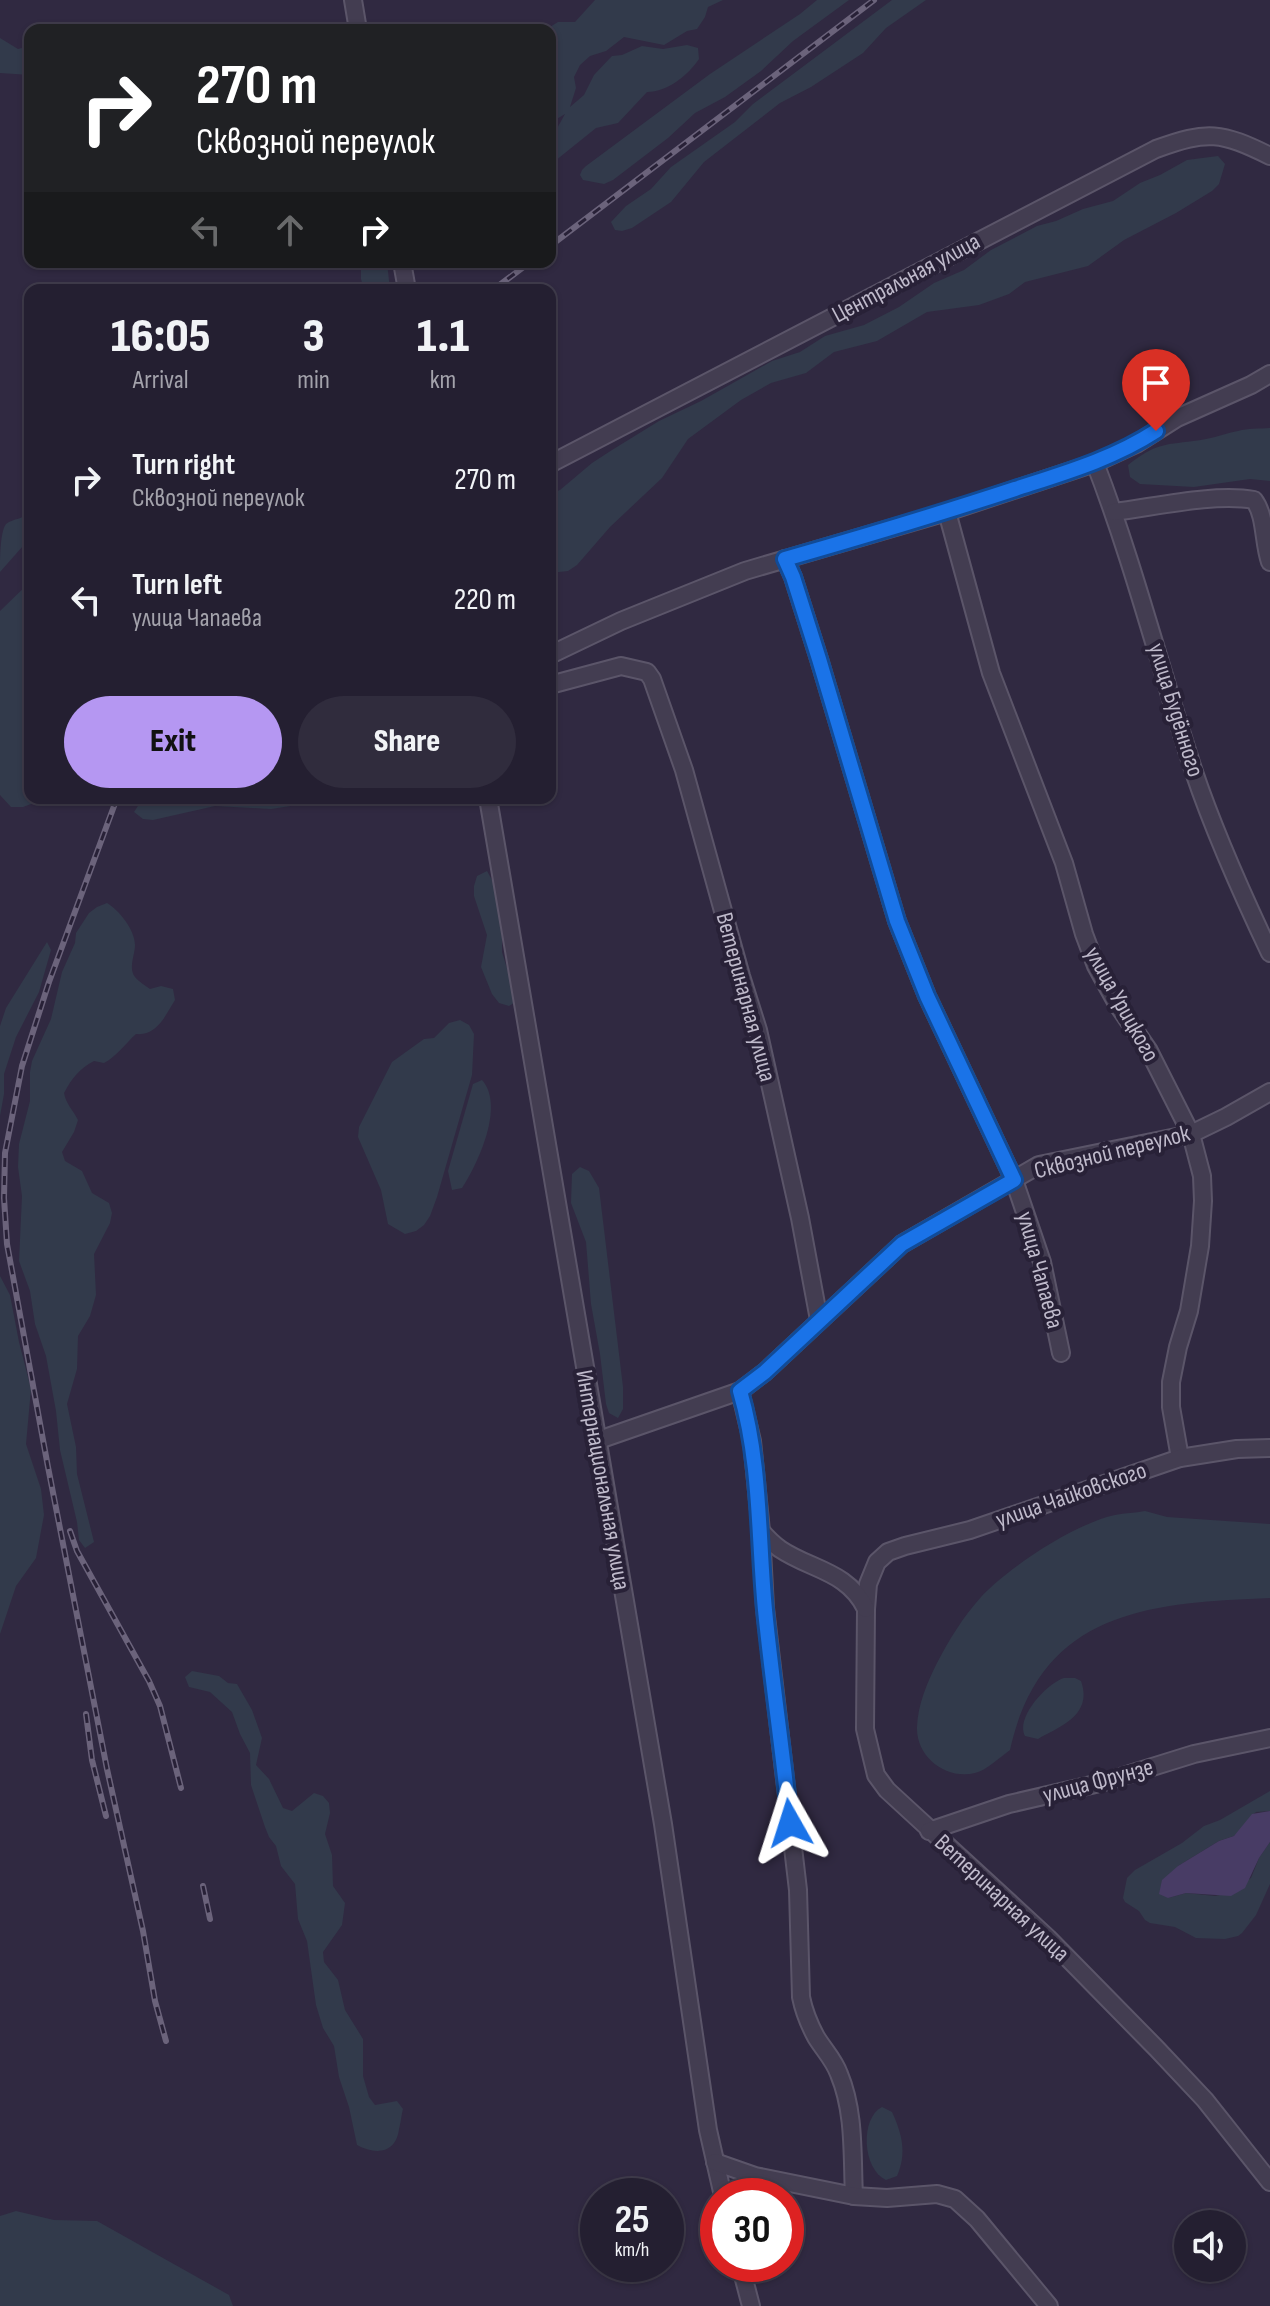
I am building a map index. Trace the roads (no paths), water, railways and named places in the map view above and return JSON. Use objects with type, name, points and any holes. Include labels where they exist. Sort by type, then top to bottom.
[{"type":"street","points":[[353,0],[357,24]]},
{"type":"street","name":"Центральная улица","points":[[556,461],[1156,149],[1201,135],[1221,135],[1270,156]]},
{"type":"street","points":[[556,652],[703,587],[1095,463],[1136,444],[1177,418],[1270,374]]},
{"type":"street","name":"улица Будённого","points":[[1095,463],[1114,512],[1195,774],[1230,866],[1270,953]]},
{"type":"street","points":[[1114,512],[1201,501],[1254,500],[1260,508],[1270,562]]},
{"type":"street","name":"улица Урицкого","points":[[947,512],[991,673],[1064,863],[1096,966],[1149,1051],[1191,1134],[1202,1176],[1200,1246],[1189,1311],[1171,1382],[1171,1407],[1180,1458]]},
{"type":"street","name":"улица Чапаева","points":[[785,559],[815,645],[897,921],[927,996],[1014,1180],[1042,1262],[1061,1353]]},
{"type":"street","name":"Ветеринарная улица","points":[[556,683],[621,666],[647,672],[652,679],[684,770],[758,1030],[800,1218],[819,1320]]},
{"type":"street","name":"Интернациональная улица","points":[[489,804],[663,1824],[719,2178]]},
{"type":"street","name":"Сквозной переулок","points":[[596,1441],[740,1391],[765,1372],[902,1244],[1039,1165],[1191,1134],[1270,1092]]},
{"type":"street","points":[[740,1391],[752,1441],[765,1608],[798,1890],[801,1997],[805,2014],[844,2085],[851,2121],[854,2196]]},
{"type":"street","name":"улица Чайковского","points":[[877,1562],[888,1552],[905,1546],[970,1530],[1180,1458],[1237,1449],[1270,1448]]},
{"type":"street","points":[[761,1531],[781,1550],[840,1579],[859,1595],[866,1609]]},
{"type":"street","name":"Ветеринарная улица","points":[[877,1562],[868,1584],[866,1609],[865,1729],[876,1775],[929,1831],[1048,1938],[1157,2049],[1205,2100],[1270,2182]]},
{"type":"street","name":"улица Фрунзе","points":[[929,1831],[1009,1804],[1104,1782],[1194,1754],[1270,1738]]},
{"type":"street","points":[[715,2162],[755,2176],[854,2196],[887,2198],[937,2194],[955,2199],[977,2219],[1049,2306]]},
{"type":"street","points":[[745,2282],[751,2306]]},
{"type":"railway","points":[[556,241],[874,0]]},
{"type":"railway","points":[[501,284],[522,268]]},
{"type":"railway","points":[[115,804],[49,982],[22,1066],[5,1153],[4,1198],[7,1244],[48,1467],[107,1769],[166,2041]]},
{"type":"railway","points":[[70,1531],[77,1551],[160,1706],[181,1788]]},
{"type":"railway","points":[[86,1714],[92,1760],[106,1816]]},
{"type":"railway","points":[[203,1886],[210,1919]]}]
